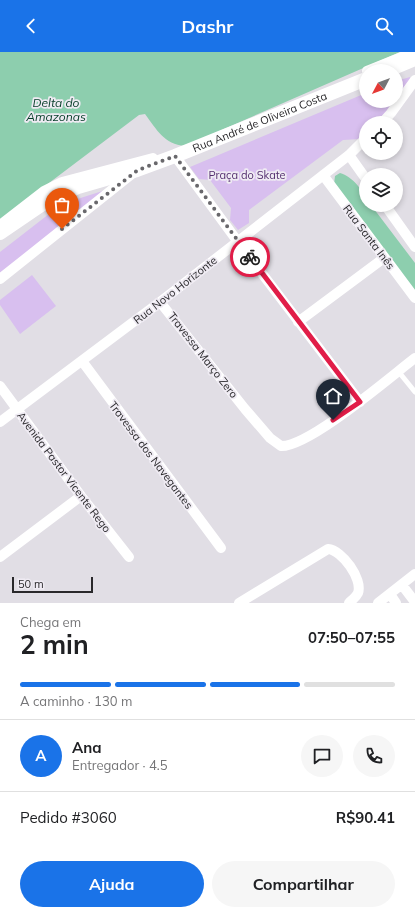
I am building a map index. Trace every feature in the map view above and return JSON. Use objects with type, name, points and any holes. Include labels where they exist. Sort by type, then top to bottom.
[{"type":"main road","points":[[403,65],[415,60]]},
{"type":"main road","name":"Rua André de Oliveira Costa","points":[[138,170],[359,82]]},
{"type":"main road","points":[[0,233],[44,203],[78,186],[138,170]]},
{"type":"street","points":[[384,64],[414,52]]},
{"type":"street","points":[[0,225],[44,191],[62,182],[184,149],[359,74]]},
{"type":"street","points":[[388,116],[415,80]]},
{"type":"street","name":"Rua Novo Horizonte","points":[[0,422],[238,242],[349,155],[359,145]]},
{"type":"street","points":[[349,155],[359,169]]},
{"type":"street","points":[[175,156],[298,322],[360,402],[415,358]]},
{"type":"street","name":"Rua André de Oliveira Costa","points":[[0,279],[138,170]]},
{"type":"street","name":"Rua Santa Inês","points":[[323,175],[415,298]]},
{"type":"street","points":[[391,212],[411,234],[415,247]]},
{"type":"street","points":[[298,322],[384,258]]},
{"type":"street","name":"Travessa Março Zero","points":[[160,302],[245,409],[273,441],[284,446],[321,428],[360,402]]},
{"type":"street","name":"Travessa dos Navegantes","points":[[82,361],[221,548]]},
{"type":"street","name":"Avenida Pastor Vicente Rego","points":[[0,386],[81,496],[129,557]]},
{"type":"street","points":[[0,556],[81,496]]},
{"type":"street","points":[[240,603],[328,549],[339,553],[353,571],[359,586],[358,594],[350,603]]},
{"type":"street","points":[[378,603],[415,574]]},
{"type":"street","points":[[402,585],[415,602]]},
{"type":"street","points":[[390,594],[396,603]]},
{"type":"lane","points":[[398,371],[415,392]]},
{"type":"green space","points":[[410,77],[412,83],[403,93],[403,79]]},
{"type":"green space","name":"Praça do Skate","points":[[359,96],[359,108],[390,108],[382,116],[359,116],[359,139],[343,140],[249,210],[249,223],[238,230],[230,220],[231,208],[210,180],[199,179],[190,167]]},
{"type":"green space","points":[[112,188],[0,273],[0,252],[49,214],[71,201]]},
{"type":"green space","points":[[32,275],[56,306],[20,334],[0,305],[0,300]]},
{"type":"water","name":"Delta do Amazonas","points":[[0,52],[400,52],[373,64],[359,64],[359,70],[185,146],[178,145],[166,139],[157,131],[145,114],[139,115],[0,220]]},
{"type":"water","points":[[340,173],[349,177],[358,185],[359,212],[376,212],[415,263],[415,291],[334,184],[335,176]]},
{"type":"way so far","points":[[62,229],[138,170],[175,156],[250,257]]},
{"type":"route","points":[[250,257],[360,402],[333,420]]}]
